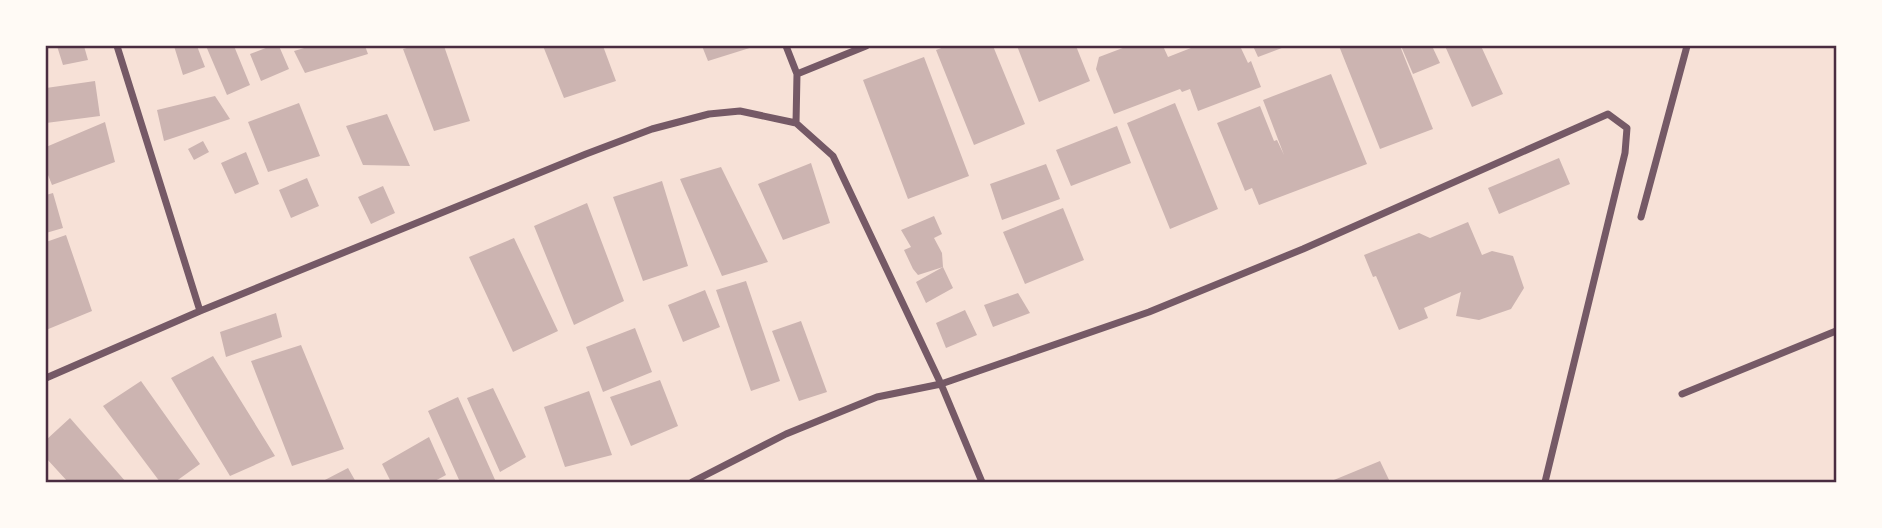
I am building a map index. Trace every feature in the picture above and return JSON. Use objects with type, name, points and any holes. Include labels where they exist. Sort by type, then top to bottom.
[{"type":"street","points":[[117,46],[200,311]]},
{"type":"street","points":[[786,46],[797,74],[796,123]]},
{"type":"street","points":[[797,74],[866,46]]},
{"type":"street","points":[[1641,218],[1687,46]]},
{"type":"street","points":[[46,378],[200,311],[586,153],[652,129],[709,114],[740,111],[796,123],[833,156],[941,384],[982,482]]},
{"type":"street","points":[[692,482],[786,434],[877,397],[941,384],[1149,312],[1303,248],[1608,114],[1628,128],[1625,153],[1545,482]]},
{"type":"street","points":[[1682,394],[1836,331]]},
{"type":"building","points":[[57,46],[84,46],[88,60],[63,65]]},
{"type":"building","points":[[174,46],[197,46],[205,67],[183,75]]},
{"type":"building","points":[[206,46],[234,46],[250,85],[227,95]]},
{"type":"building","points":[[271,46],[279,46],[289,69],[261,81],[250,54]]},
{"type":"building","points":[[311,46],[365,46],[368,54],[305,73],[294,51]]},
{"type":"building","points":[[414,46],[444,46],[470,121],[434,131],[403,49]]},
{"type":"building","points":[[543,46],[603,46],[616,81],[564,98]]},
{"type":"building","points":[[702,46],[756,46],[708,61]]},
{"type":"building","points":[[947,46],[993,46],[1025,124],[974,145],[936,50]]},
{"type":"building","points":[[1017,46],[1076,46],[1090,81],[1039,102]]},
{"type":"building","points":[[1128,46],[1163,46],[1168,57],[1196,46],[1240,46],[1248,63],[1251,61],[1261,87],[1198,111],[1190,89],[1182,92],[1180,89],[1114,114],[1096,69],[1099,57]]},
{"type":"building","points":[[1253,46],[1287,46],[1258,57]]},
{"type":"building","points":[[1339,46],[1400,46],[1433,129],[1380,149]]},
{"type":"building","points":[[1401,46],[1432,46],[1440,63],[1413,74]]},
{"type":"building","points":[[1445,46],[1481,46],[1503,94],[1472,107]]},
{"type":"building","points":[[924,57],[969,176],[908,199],[863,80]]},
{"type":"building","points":[[1331,74],[1367,164],[1259,205],[1252,188],[1245,191],[1217,123],[1260,106],[1274,141],[1277,140],[1284,155],[1263,100]]},
{"type":"building","points":[[95,81],[100,116],[46,123],[46,88]]},
{"type":"building","points":[[215,96],[230,119],[164,141],[157,110]]},
{"type":"building","points":[[299,103],[320,156],[268,172],[248,122]]},
{"type":"building","points":[[1175,103],[1218,209],[1170,229],[1127,123]]},
{"type":"building","points":[[387,114],[410,166],[363,165],[346,126]]},
{"type":"building","points":[[105,122],[115,162],[52,185],[46,170],[46,147]]},
{"type":"building","points":[[1117,126],[1131,163],[1071,186],[1056,150]]},
{"type":"building","points":[[203,141],[209,152],[194,160],[188,149]]},
{"type":"building","points":[[246,152],[259,184],[235,194],[221,163]]},
{"type":"building","points":[[1559,158],[1570,184],[1499,214],[1488,188]]},
{"type":"building","points":[[811,163],[830,223],[783,240],[758,184]]},
{"type":"building","points":[[1046,164],[1060,199],[1002,220],[990,184]]},
{"type":"building","points":[[721,167],[768,262],[722,276],[680,179]]},
{"type":"building","points":[[307,178],[319,206],[291,218],[279,190]]},
{"type":"building","points":[[662,181],[688,266],[643,281],[613,197]]},
{"type":"building","points":[[383,186],[395,213],[371,224],[358,197]]},
{"type":"building","points":[[53,193],[63,228],[46,233],[46,195]]},
{"type":"building","points":[[587,203],[624,301],[574,325],[534,226]]},
{"type":"building","points":[[1063,208],[1084,260],[1025,284],[1003,232]]},
{"type":"building","points":[[934,216],[942,234],[934,238],[942,253],[943,267],[918,275],[904,250],[911,247],[901,230]]},
{"type":"building","points":[[1468,222],[1482,255],[1492,251],[1513,256],[1524,288],[1511,309],[1479,320],[1456,316],[1461,292],[1424,308],[1428,318],[1399,330],[1364,255],[1419,233],[1430,238]]},
{"type":"building","points":[[66,235],[92,311],[46,330],[46,242]]},
{"type":"building","points":[[514,238],[558,331],[513,352],[469,257]]},
{"type":"building","points":[[943,267],[953,288],[926,303],[916,282]]},
{"type":"building","points":[[746,281],[780,381],[751,391],[716,290]]},
{"type":"building","points":[[705,290],[720,327],[683,342],[668,305]]},
{"type":"building","points":[[1018,293],[1030,313],[993,327],[984,305]]},
{"type":"building","points":[[965,310],[977,335],[946,348],[936,323]]},
{"type":"building","points":[[276,313],[282,337],[226,357],[220,332]]},
{"type":"building","points":[[801,321],[827,392],[799,401],[772,331]]},
{"type":"building","points":[[635,328],[652,372],[603,392],[586,347]]},
{"type":"building","points":[[301,345],[344,449],[292,466],[251,361]]},
{"type":"building","points":[[213,356],[275,456],[230,476],[171,378]]},
{"type":"building","points":[[660,380],[678,426],[631,446],[610,397]]},
{"type":"building","points":[[141,381],[200,464],[175,482],[160,482],[103,406]]},
{"type":"building","points":[[493,388],[526,457],[500,472],[467,398]]},
{"type":"building","points":[[589,391],[612,455],[565,467],[544,407]]},
{"type":"building","points":[[458,397],[496,482],[460,482],[428,411]]},
{"type":"building","points":[[70,418],[126,482],[68,482],[46,458],[46,440]]},
{"type":"building","points":[[429,437],[446,475],[433,482],[391,482],[382,464]]},
{"type":"building","points":[[1380,461],[1390,482],[1329,482]]},
{"type":"building","points":[[348,468],[356,482],[321,482]]}]
